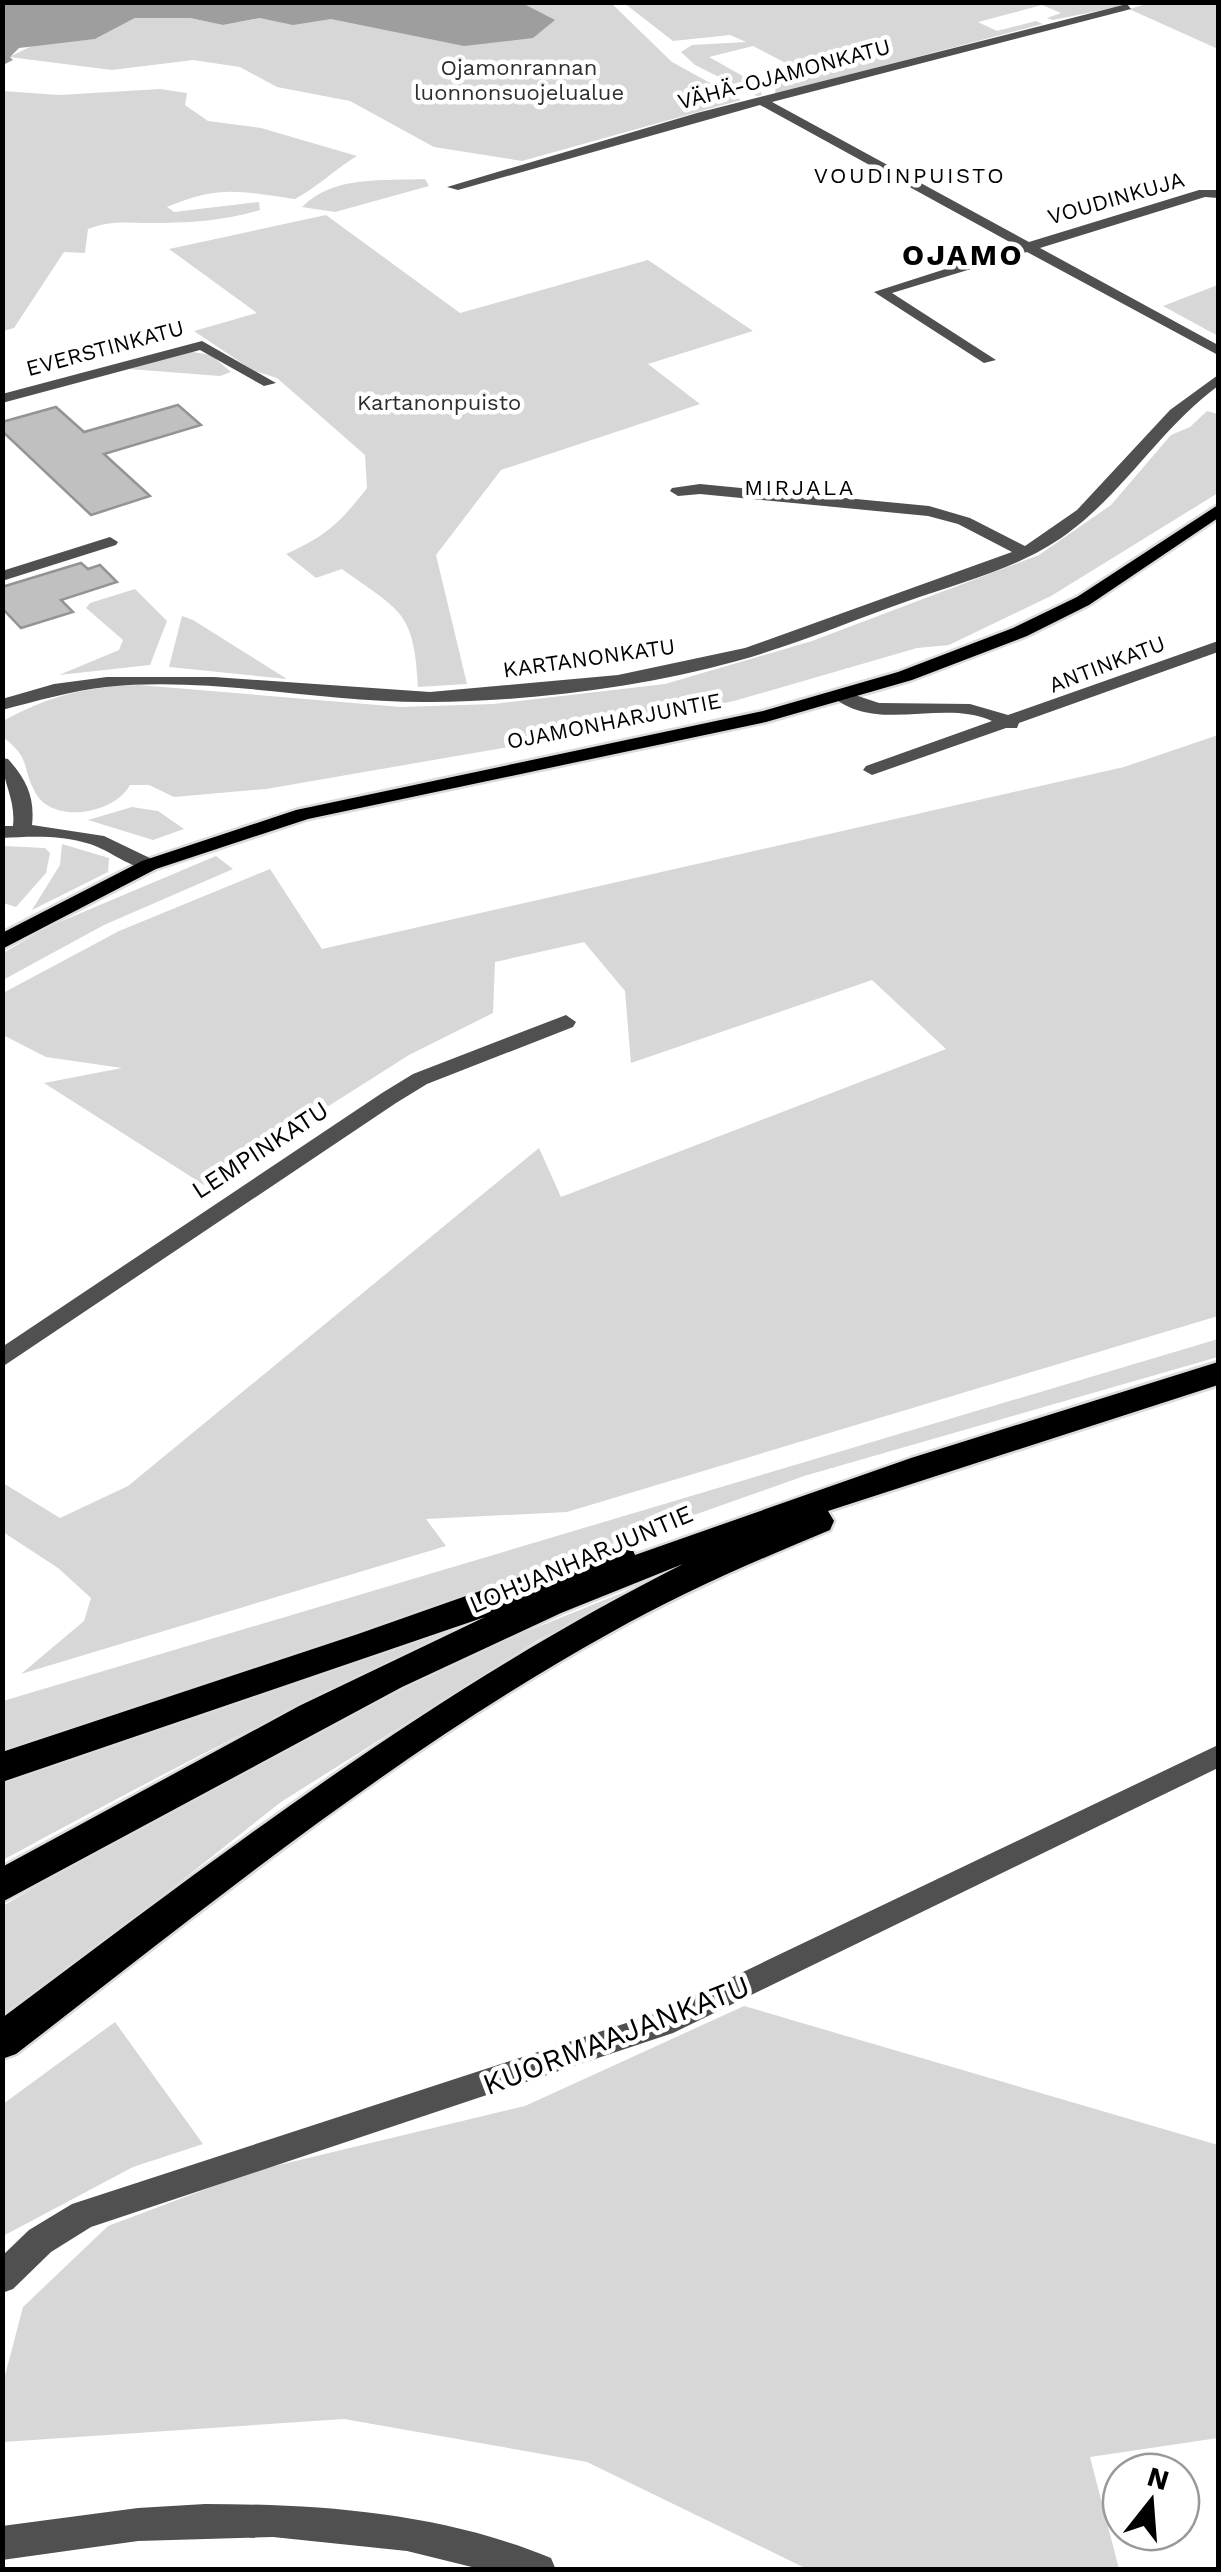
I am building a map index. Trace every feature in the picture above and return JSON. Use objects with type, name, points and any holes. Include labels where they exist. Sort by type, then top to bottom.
[{"type":"highway","name":"LOHJANHARJUNTIE","points":[[2,1886],[170,1790],[482,1634],[628,1572],[962,1453],[1218,1374]]},
{"type":"highway","points":[[2,2041],[392,1754],[497,1682],[600,1622],[800,1528],[1114,1406]]},
{"type":"highway","points":[[2,1767],[366,1646],[774,1500],[962,1453]]},
{"type":"main road","name":"OJAMONHARJUNTIE","points":[[2,942],[149,865],[303,814],[766,716],[840,695],[1020,632],[1083,601],[1218,510]]},
{"type":"street","name":"VÄHÄ-OJAMONKATU","points":[[453,187],[762,101],[1128,7]]},
{"type":"street","points":[[762,101],[1218,351]]},
{"type":"street","name":"VOUDINKUJA","points":[[989,360],[881,292],[1204,192],[1218,194]]},
{"type":"street","name":"EVERSTINKATU","points":[[2,399],[202,345],[270,383]]},
{"type":"street","name":"KARTANONKATU","points":[[2,705],[73,683],[126,678],[377,697],[542,690],[634,678],[780,642],[978,571],[1059,532],[1096,500],[1177,412],[1218,379]]},
{"type":"street","points":[[678,491],[700,489],[930,510],[964,521],[1022,551]]},
{"type":"street","points":[[2,576],[110,542]]},
{"type":"street","name":"ANTINKATU","points":[[872,770],[1011,724],[1218,646]]},
{"type":"street","points":[[840,695],[867,706],[980,710],[1011,724]]},
{"type":"street","points":[[2,763],[20,782],[26,801],[12,831],[87,835],[120,845],[149,865]]},
{"type":"street","name":"LEMPINKATU","points":[[2,1359],[420,1079],[566,1022]]},
{"type":"street","name":"KUORMAAJANKATU","points":[[2,2278],[40,2240],[83,2215],[663,2024],[1218,1756]]},
{"type":"street","points":[[2,2543],[149,2522],[326,2522],[420,2535],[539,2570]]},
{"type":"green space","name":"Ojamonrannan luonnonsuojelualue","points":[[396,3],[611,3],[672,62],[741,100],[522,161],[434,147],[350,101],[277,87],[240,67],[193,60],[112,70],[9,57],[36,44],[95,39],[135,18],[190,18],[223,25],[261,18],[311,22]]},
{"type":"green space","points":[[624,3],[1137,3],[1053,20],[1047,18],[1061,13],[1042,5],[978,22],[997,31],[1036,21],[1043,24],[775,94],[776,83],[807,74],[753,46],[709,57],[757,84],[762,95],[757,96],[695,65],[681,52],[692,45],[746,42],[730,35],[673,41]]},
{"type":"green space","points":[[1151,3],[1218,3],[1218,49],[1129,9]]},
{"type":"green space","points":[[160,89],[187,93],[185,105],[208,121],[261,128],[357,156],[295,199],[245,192],[217,193],[167,207],[174,212],[259,202],[260,210],[246,214],[192,222],[111,223],[88,229],[85,253],[64,252],[14,328],[3,331],[3,91],[59,95]]},
{"type":"green space","points":[[425,179],[429,186],[335,212],[302,207],[329,189],[344,185]]},
{"type":"green space","name":"Kartanonpuisto","points":[[326,215],[460,313],[648,260],[753,331],[648,364],[700,404],[501,470],[436,555],[467,684],[418,687],[413,642],[401,615],[342,569],[316,578],[286,554],[340,520],[367,488],[365,455],[277,378],[252,370],[194,331],[257,313],[169,249]]},
{"type":"green space","points":[[1218,284],[1218,336],[1163,306],[1215,286]]},
{"type":"green space","points":[[187,351],[211,355],[231,372],[220,376],[129,369]]},
{"type":"green space","points":[[1207,411],[1218,414],[1218,493],[1051,596],[949,645],[917,648],[734,701],[549,740],[266,789],[174,797],[149,785],[130,785],[111,803],[82,812],[67,812],[42,801],[22,757],[3,737],[3,721],[37,705],[85,690],[120,686],[401,707],[493,704],[665,684],[812,641],[1039,555],[1111,505],[1171,435],[1190,427]]},
{"type":"green space","points":[[135,589],[167,621],[150,665],[59,675],[119,650],[123,640],[86,608],[90,603]]},
{"type":"green space","points":[[182,616],[193,620],[287,679],[169,667]]},
{"type":"green space","points":[[1218,735],[1218,1316],[567,1512],[426,1519],[446,1546],[21,1674],[84,1621],[91,1598],[58,1568],[3,1532],[3,1483],[60,1518],[128,1486],[539,1148],[561,1197],[946,1049],[872,980],[631,1063],[625,991],[584,942],[495,962],[493,1013],[409,1055],[204,1185],[44,1083],[122,1068],[46,1057],[3,1035],[3,993],[119,931],[270,869],[322,949],[1124,767]]},
{"type":"green space","points":[[132,807],[158,811],[184,829],[153,840],[88,820]]},
{"type":"green space","points":[[62,844],[109,858],[108,872],[32,910],[60,865]]},
{"type":"green space","points":[[3,846],[45,848],[50,853],[46,873],[16,907],[3,903]]},
{"type":"green space","points":[[216,856],[233,869],[104,925],[3,980],[3,953],[50,926]]},
{"type":"green space","points":[[1218,1339],[1218,1357],[804,1476],[288,1659],[3,1751],[3,1701]]},
{"type":"green space","points":[[689,1566],[540,1639],[281,1802],[3,2022],[3,1906],[120,1836],[361,1707],[485,1649]]},
{"type":"green space","points":[[533,1596],[265,1722],[3,1860],[3,1773]]},
{"type":"green space","points":[[744,2006],[1218,2145],[1218,2438],[1101,2452],[1101,2455],[1090,2457],[1101,2499],[1101,2552],[1115,2552],[1119,2569],[807,2569],[587,2462],[344,2419],[3,2442],[3,2383],[23,2307],[108,2226],[254,2171],[525,2106]]},
{"type":"green space","points":[[115,2022],[203,2144],[133,2167],[3,2236],[3,2104]]},
{"type":"shaded area","points":[[3,3],[522,3],[555,20],[533,38],[464,46],[331,19],[293,25],[260,18],[223,25],[190,18],[135,18],[95,39],[19,48],[10,57],[13,60],[3,65]]},
{"type":"building","points":[[178,405],[201,425],[104,454],[150,496],[91,515],[2,431],[2,422],[56,407],[84,432]]},
{"type":"building","points":[[81,563],[88,569],[100,565],[117,582],[61,600],[73,612],[21,628],[2,608],[2,587]]},
{"type":"district","name":"VOUDINPUISTO","points":[[910,175]]},
{"type":"district","name":"OJAMO","points":[[963,254]]},
{"type":"district","name":"MIRJALA","points":[[800,487]]}]
